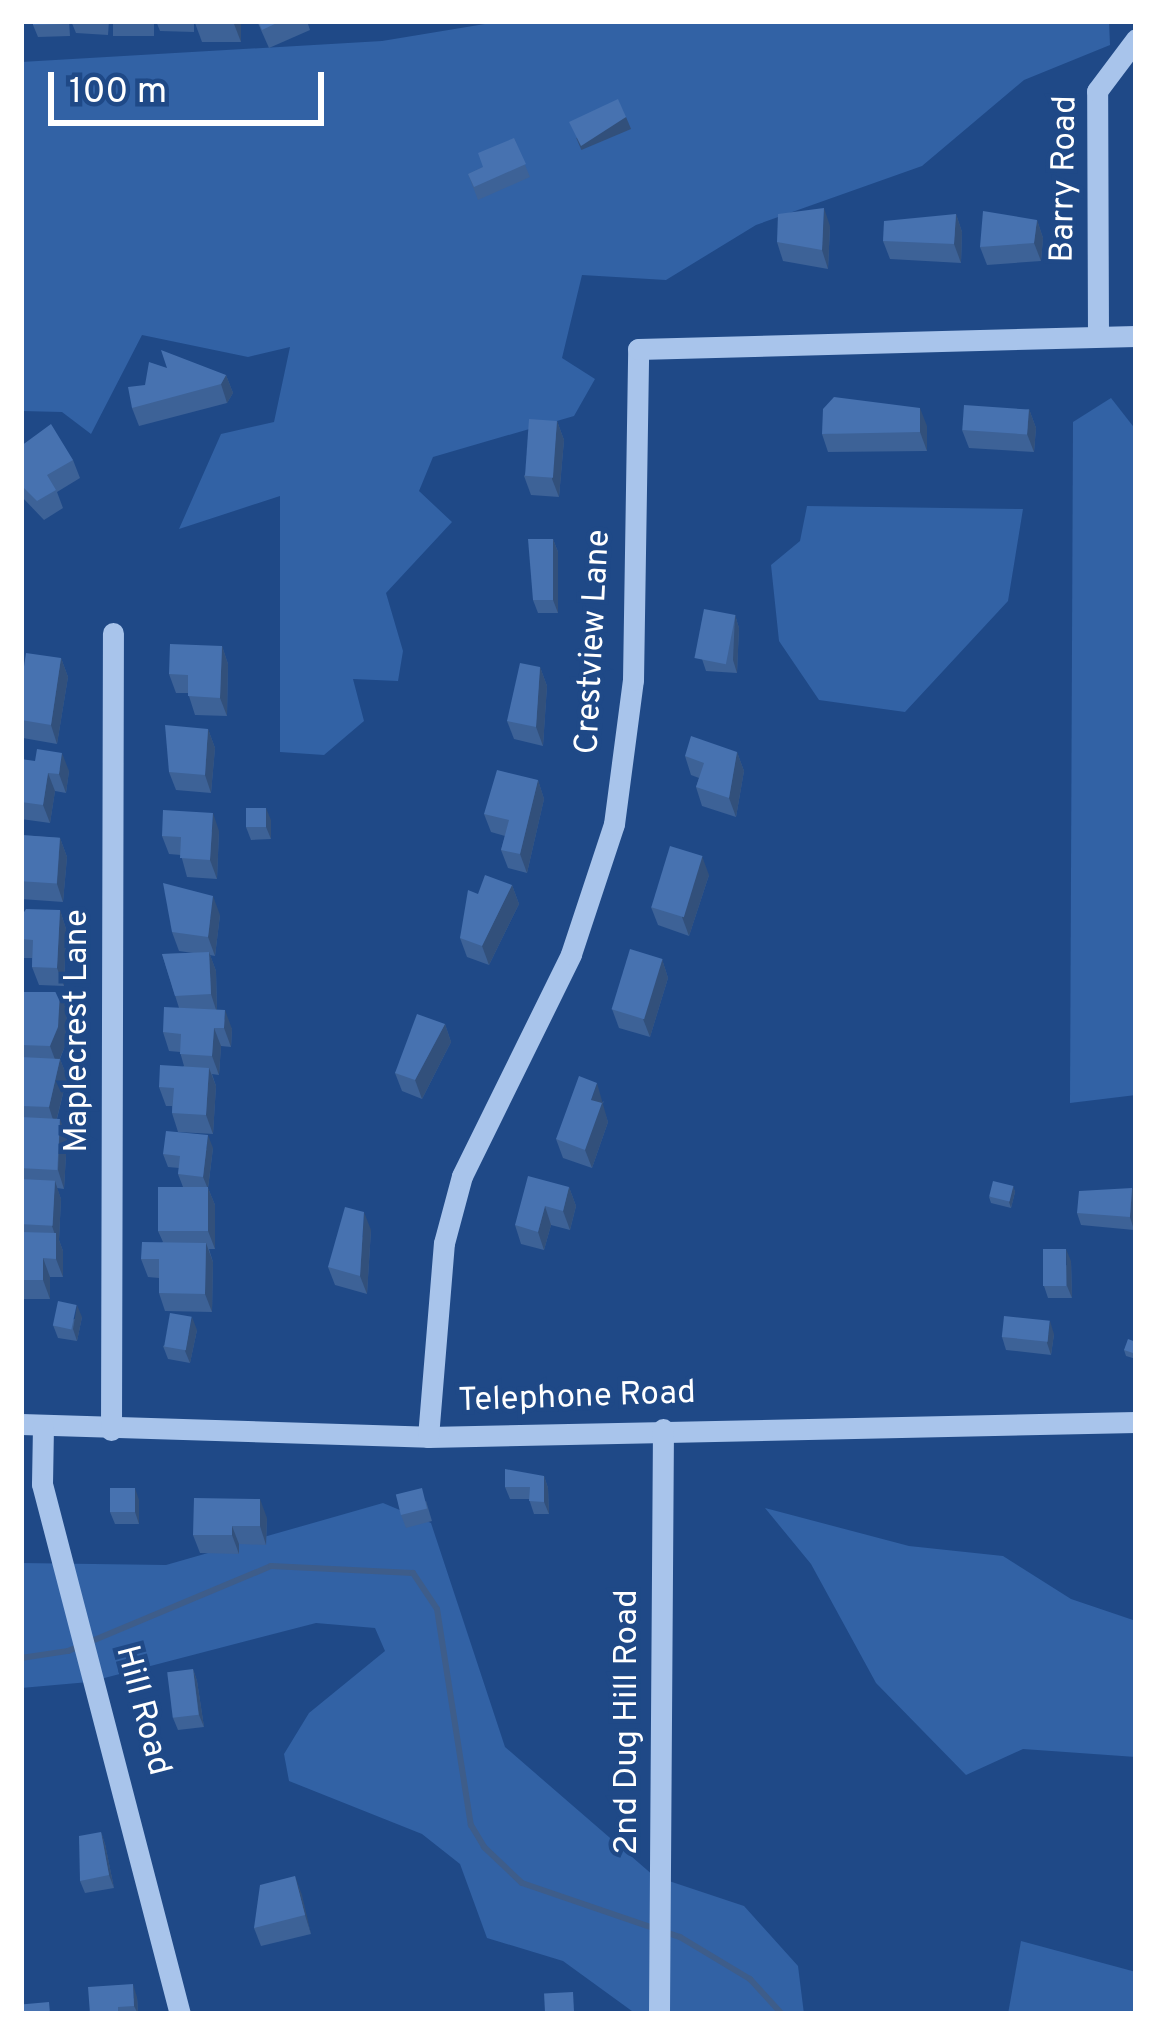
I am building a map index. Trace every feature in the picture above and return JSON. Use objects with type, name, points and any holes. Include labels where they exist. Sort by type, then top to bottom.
[{"type":"street","name":"Barry Road","points":[[1098,336],[1097,91],[1136,38]]},
{"type":"street","points":[[1098,336],[1136,336]]},
{"type":"street","name":"Crestview Lane","points":[[428,1437],[444,1243],[462,1176],[571,954],[614,824],[633,680],[638,349],[1098,336]]},
{"type":"street","name":"Maplecrest Lane","points":[[111,1430],[112,632]]},
{"type":"street","name":"Telephone Road","points":[[32,1425],[428,1437],[1136,1423]]},
{"type":"street","name":"Hill Road","points":[[32,1425],[42,1484],[82,1614],[180,2014]]},
{"type":"street","name":"2nd Dug Hill Road","points":[[659,2014],[663,1430]]},
{"type":"shaded area","points":[[503,21],[1109,21],[1110,45],[1024,80],[922,166],[756,225],[666,280],[582,275],[562,358],[595,379],[574,416],[433,457],[419,491],[452,522],[386,593],[403,651],[398,681],[353,679],[364,721],[324,755],[280,752],[280,496],[179,529],[221,434],[274,422],[290,347],[248,357],[142,335],[91,434],[62,412],[21,411],[21,62],[382,41]]},
{"type":"shaded area","points":[[1111,398],[1136,430],[1136,1095],[1070,1103],[1073,422]]},
{"type":"shaded area","points":[[807,506],[1023,509],[1008,601],[905,712],[819,700],[779,641],[771,565],[800,541]]},
{"type":"shaded area","points":[[383,1503],[431,1523],[505,1747],[654,1876],[744,1906],[798,1966],[804,2014],[636,2014],[563,1961],[487,1938],[460,1864],[422,1834],[289,1781],[284,1754],[309,1713],[385,1651],[375,1628],[316,1623],[89,1682],[21,1688],[21,1563],[166,1565]]},
{"type":"shaded area","points":[[765,1508],[909,1546],[1003,1556],[1071,1599],[1136,1621],[1136,1757],[1023,1749],[966,1775],[876,1683],[811,1564]]},
{"type":"shaded area","points":[[1021,1941],[1136,1972],[1136,2014],[1008,2014]]},
{"type":"building","points":[[33,21],[65,21],[65,24],[33,25]]},
{"type":"building","points":[[234,21],[234,24],[195,23]]},
{"type":"building","points":[[258,21],[281,21],[262,30]]},
{"type":"building","points":[[618,99],[626,117],[581,146],[569,122]]},
{"type":"building","points":[[514,138],[526,164],[474,187],[468,174],[483,167],[478,153]]},
{"type":"building","points":[[824,208],[822,250],[777,242],[778,214]]},
{"type":"building","points":[[983,211],[1037,220],[1034,243],[980,247]]},
{"type":"building","points":[[956,214],[954,244],[883,241],[884,221]]},
{"type":"building","points":[[161,350],[226,375],[221,384],[132,408],[128,387],[145,385],[149,362],[167,368]]},
{"type":"building","points":[[834,397],[920,408],[920,432],[822,434],[823,409]]},
{"type":"building","points":[[964,405],[1029,410],[1027,434],[962,430]]},
{"type":"building","points":[[529,419],[557,421],[553,478],[525,476]]},
{"type":"building","points":[[51,424],[73,460],[47,475],[56,490],[37,501],[21,485],[21,446]]},
{"type":"building","points":[[528,539],[553,539],[553,600],[533,600]]},
{"type":"building","points":[[704,609],[735,615],[726,664],[694,658]]},
{"type":"building","points":[[170,644],[222,646],[220,698],[188,696],[188,675],[169,674]]},
{"type":"building","points":[[26,653],[61,658],[51,725],[21,720]]},
{"type":"building","points":[[520,663],[540,667],[536,727],[507,721]]},
{"type":"building","points":[[165,725],[208,729],[205,775],[169,772]]},
{"type":"building","points":[[691,736],[737,752],[729,798],[696,787],[704,763],[685,756]]},
{"type":"building","points":[[37,749],[62,753],[59,774],[48,773],[43,805],[21,802],[21,759],[35,761]]},
{"type":"building","points":[[497,770],[538,780],[520,854],[501,850],[509,820],[484,814]]},
{"type":"building","points":[[246,808],[266,808],[266,827],[246,827]]},
{"type":"building","points":[[163,810],[213,813],[210,860],[180,858],[181,837],[162,836]]},
{"type":"building","points":[[21,835],[60,838],[57,884],[21,881]]},
{"type":"building","points":[[670,846],[703,856],[684,917],[651,907]]},
{"type":"building","points":[[485,875],[512,885],[482,946],[460,938],[468,890],[478,894]]},
{"type":"building","points":[[163,883],[213,896],[208,937],[172,932]]},
{"type":"building","points":[[26,909],[60,910],[57,968],[32,967],[33,940],[21,939],[21,917]]},
{"type":"building","points":[[630,949],[663,959],[644,1019],[612,1009]]},
{"type":"building","points":[[209,952],[211,994],[175,996],[162,954]]},
{"type":"building","points":[[21,992],[60,992],[58,1027],[50,1046],[21,1045]]},
{"type":"building","points":[[164,1007],[225,1010],[224,1028],[214,1028],[212,1056],[180,1054],[181,1034],[163,1032]]},
{"type":"building","points":[[417,1014],[445,1024],[415,1080],[395,1073]]},
{"type":"building","points":[[21,1057],[60,1059],[49,1107],[21,1106]]},
{"type":"building","points":[[160,1065],[209,1068],[206,1115],[172,1113],[174,1088],[159,1087]]},
{"type":"building","points":[[579,1076],[597,1083],[591,1100],[602,1103],[585,1150],[556,1139]]},
{"type":"building","points":[[21,1117],[60,1119],[57,1170],[21,1168]]},
{"type":"building","points":[[166,1131],[208,1135],[203,1177],[178,1174],[180,1156],[163,1154]]},
{"type":"building","points":[[528,1176],[569,1187],[563,1211],[545,1206],[538,1232],[515,1225]]},
{"type":"building","points":[[21,1179],[55,1181],[53,1226],[21,1224]]},
{"type":"building","points":[[993,1181],[1013,1186],[1010,1202],[989,1197]]},
{"type":"building","points":[[158,1187],[208,1187],[208,1231],[158,1231]]},
{"type":"building","points":[[1132,1188],[1130,1217],[1077,1213],[1079,1191]]},
{"type":"building","points":[[345,1207],[364,1212],[360,1276],[328,1267]]},
{"type":"building","points":[[21,1232],[56,1233],[56,1259],[43,1258],[43,1280],[21,1280]]},
{"type":"building","points":[[142,1242],[206,1243],[205,1294],[159,1293],[159,1259],[141,1259]]},
{"type":"building","points":[[1043,1249],[1066,1249],[1066,1286],[1043,1286]]},
{"type":"building","points":[[58,1301],[77,1305],[71,1329],[53,1325]]},
{"type":"building","points":[[170,1313],[192,1317],[186,1350],[164,1346]]},
{"type":"building","points":[[1004,1316],[1050,1321],[1048,1342],[1002,1337]]},
{"type":"building","points":[[1128,1339],[1136,1342],[1136,1354],[1124,1350]]},
{"type":"building","points":[[505,1469],[544,1476],[544,1502],[529,1501],[530,1487],[505,1487]]},
{"type":"building","points":[[110,1488],[135,1488],[135,1512],[110,1512]]},
{"type":"building","points":[[422,1488],[427,1508],[401,1515],[396,1495]]},
{"type":"building","points":[[194,1498],[260,1499],[260,1526],[232,1526],[232,1535],[193,1535]]},
{"type":"building","points":[[193,1669],[199,1715],[173,1718],[167,1672]]},
{"type":"building","points":[[101,1832],[109,1875],[80,1881],[79,1836]]},
{"type":"building","points":[[295,1876],[305,1915],[254,1928],[260,1885]]},
{"type":"building","points":[[133,1984],[134,2006],[118,2007],[118,2014],[90,2014],[88,1987]]},
{"type":"building","points":[[573,1992],[574,2014],[545,2014],[544,1994]]},
{"type":"building","points":[[49,2002],[50,2014],[22,2014],[21,2004]]},
{"type":"waterway","points":[[21,1658],[68,1651],[271,1566],[413,1573],[437,1609],[471,1825],[484,1847],[522,1883],[680,1937],[750,1979],[782,2014]]}]
